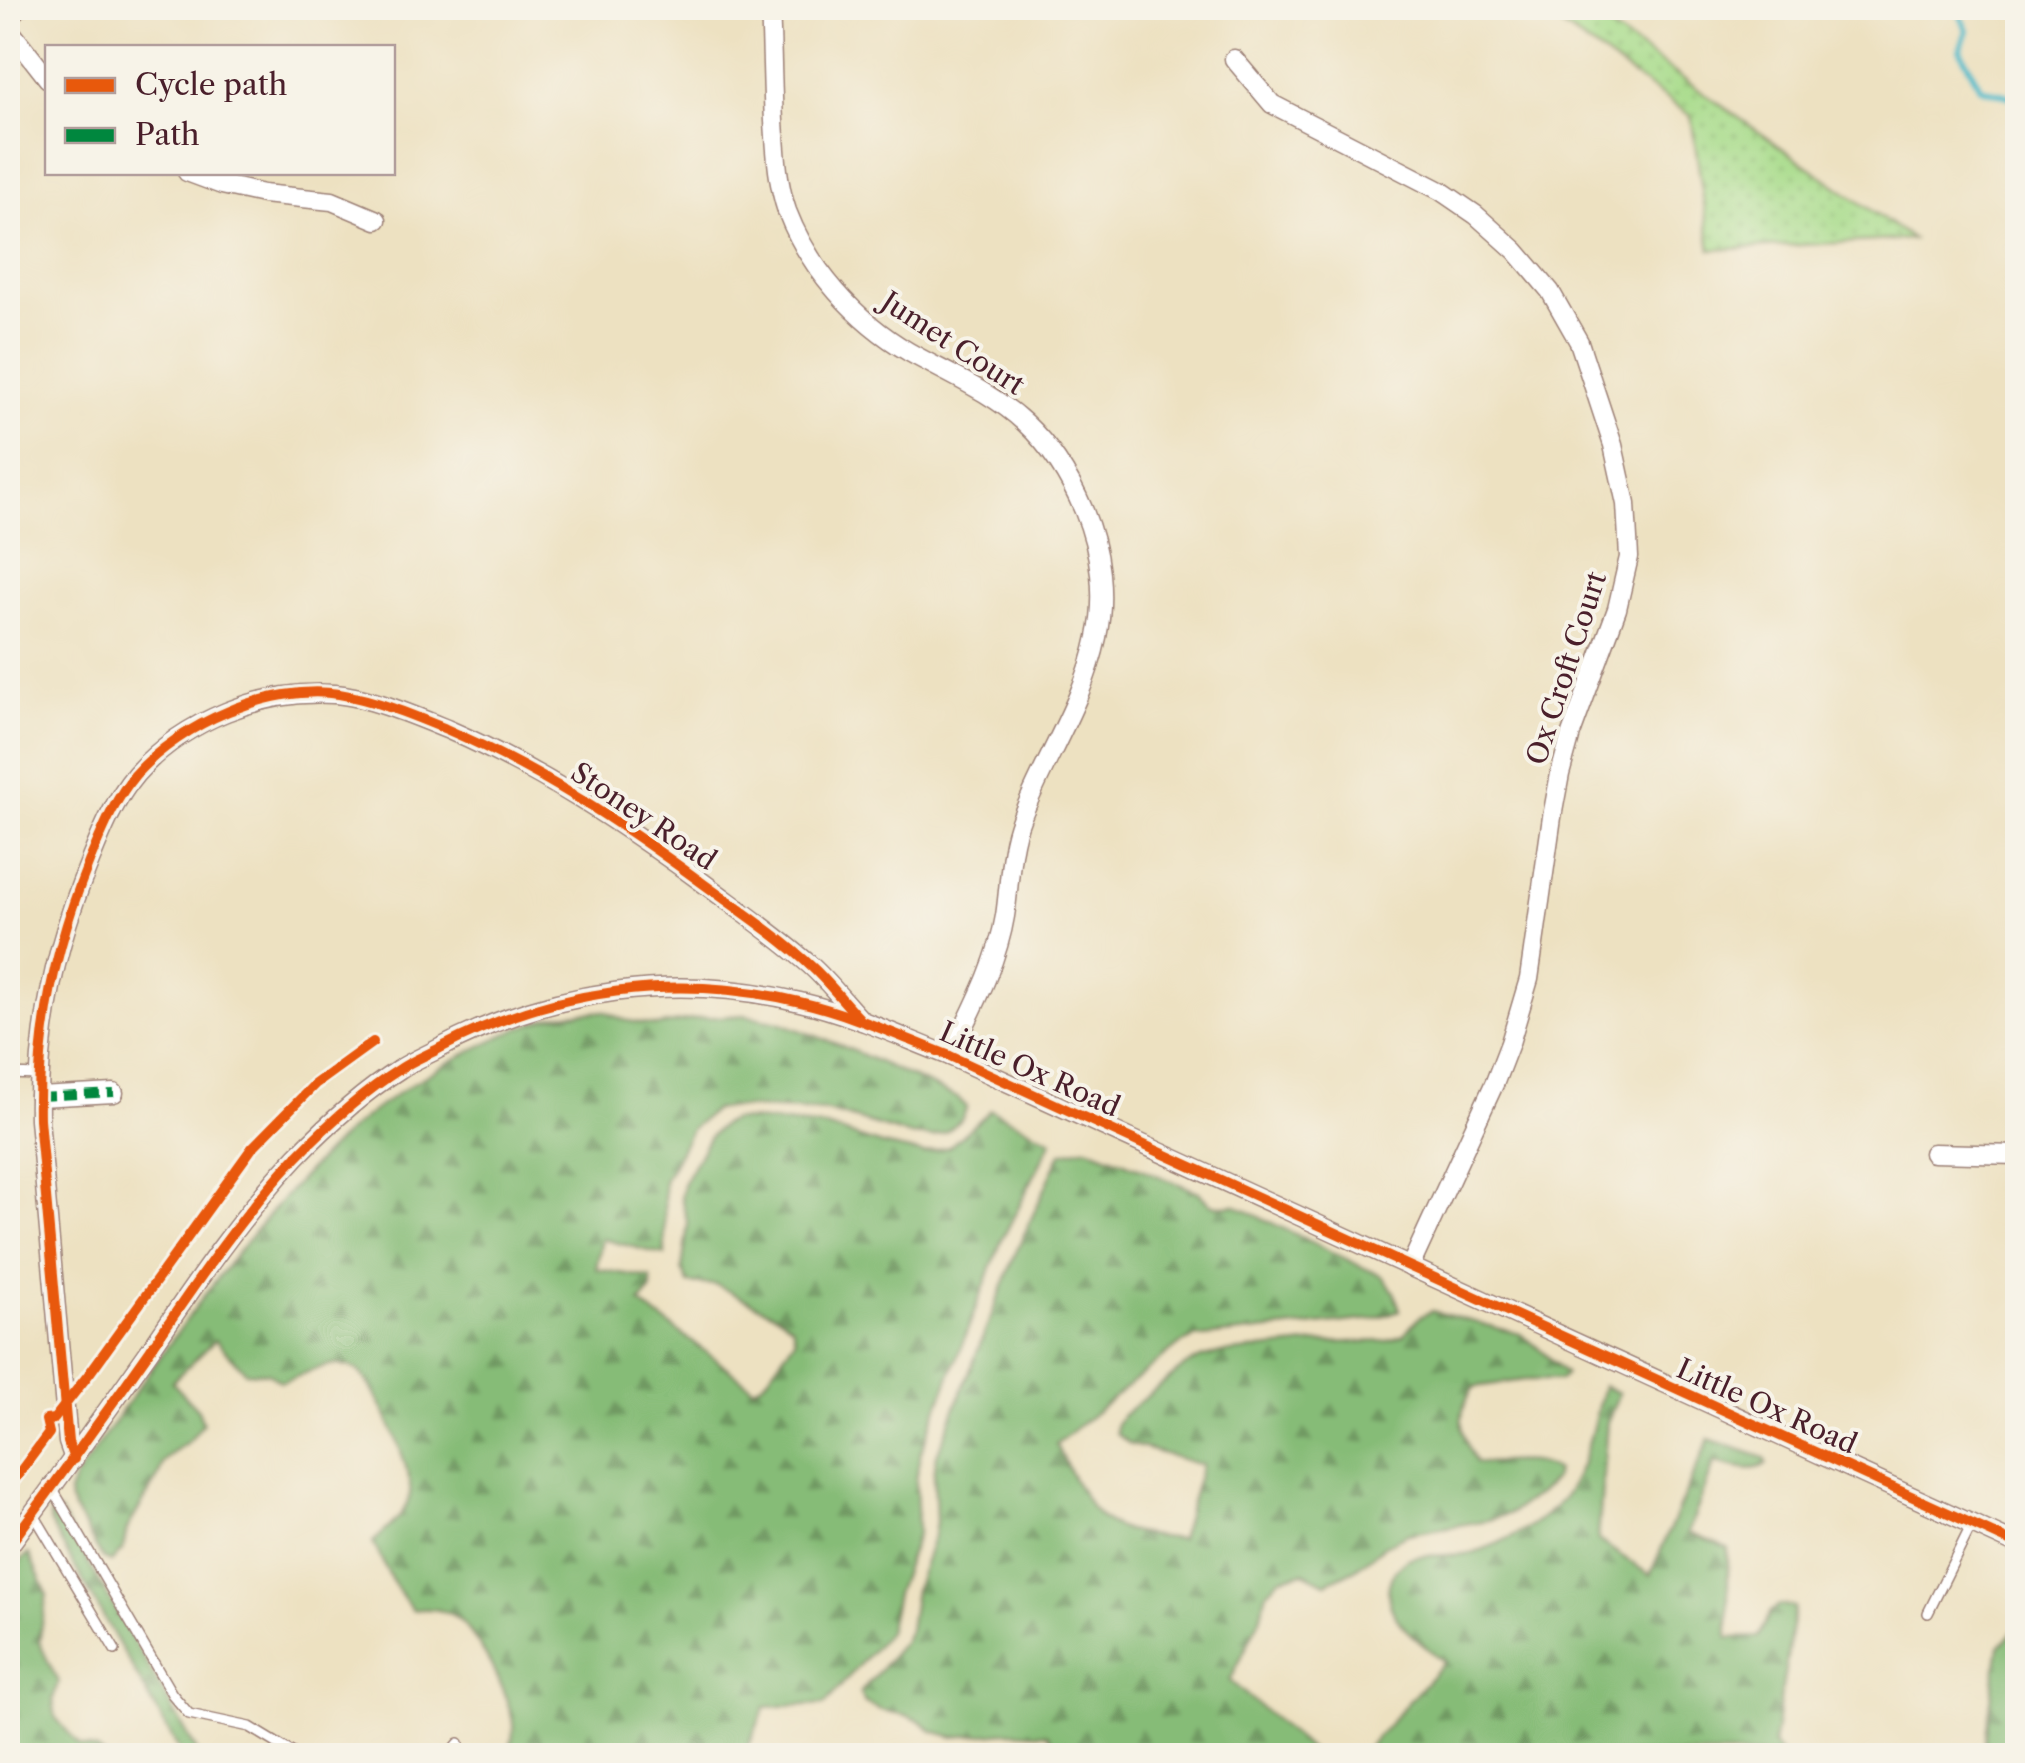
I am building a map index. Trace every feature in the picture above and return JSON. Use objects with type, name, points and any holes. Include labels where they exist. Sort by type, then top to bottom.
[{"type":"street","points":[[8,14],[19,8]]},
{"type":"street","name":"Jumet Court","points":[[770,8],[777,168],[787,211],[808,252],[856,314],[906,350],[987,394],[1025,423],[1061,465],[1073,486],[1092,531],[1098,558],[1101,609],[1091,663],[1020,822],[996,950],[950,1056]]},
{"type":"street","points":[[8,28],[45,75]]},
{"type":"street","name":"Ox Croft Court","points":[[1234,59],[1272,104],[1441,191],[1476,215],[1516,252],[1550,291],[1580,342],[1613,445],[1626,504],[1629,557],[1617,609],[1560,774],[1529,979],[1495,1082],[1410,1267]]},
{"type":"street","points":[[196,175],[263,194],[332,201],[377,220]]},
{"type":"street","name":"Stoney Road","points":[[74,1459],[68,1442],[38,1097],[44,1024],[66,926],[103,829],[136,775],[161,750],[188,732],[248,704],[296,693],[338,694],[410,713],[547,778],[641,838],[812,967],[862,1021]]},
{"type":"street","name":"Little Ox Road","points":[[8,1547],[210,1263],[268,1190],[324,1130],[400,1068],[458,1038],[559,1001],[651,987],[692,987],[800,1002],[862,1021],[950,1056],[2018,1545]]},
{"type":"street","points":[[38,1097],[114,1092]]},
{"type":"street","points":[[1933,1154],[2018,1156]]},
{"type":"lane","points":[[8,1074],[39,1075]]},
{"type":"lane","points":[[8,1258],[12,1300],[8,1306]]},
{"type":"lane","points":[[52,1488],[172,1694],[190,1714],[250,1726],[298,1756]]},
{"type":"lane","points":[[33,1514],[115,1650]]},
{"type":"lane","points":[[1928,1613],[1972,1524]]},
{"type":"lane","points":[[448,1756],[460,1743]]},
{"type":"green space","points":[[1536,8],[1582,8],[1912,239],[1711,250],[1691,116]]},
{"type":"green space","points":[[604,1011],[624,1020],[656,1026],[744,1015],[779,1022],[958,1098],[967,1107],[961,1120],[945,1133],[932,1137],[910,1135],[827,1111],[732,1107],[714,1110],[692,1128],[664,1181],[665,1255],[602,1239],[596,1269],[651,1278],[651,1290],[640,1303],[754,1388],[765,1381],[795,1339],[792,1326],[716,1285],[688,1283],[682,1269],[688,1224],[681,1198],[683,1184],[710,1136],[723,1124],[733,1120],[826,1127],[925,1154],[949,1147],[991,1110],[1052,1140],[1001,1242],[920,1454],[916,1481],[918,1532],[896,1594],[888,1632],[825,1704],[765,1707],[745,1755],[509,1755],[511,1712],[480,1647],[451,1614],[432,1609],[412,1610],[373,1542],[405,1509],[410,1483],[382,1408],[355,1369],[326,1366],[281,1382],[268,1373],[246,1372],[215,1340],[172,1382],[198,1410],[203,1423],[190,1440],[163,1462],[127,1529],[123,1549],[111,1562],[103,1559],[70,1502],[74,1480],[199,1302],[267,1217],[341,1138],[401,1091],[487,1043],[551,1017]]},
{"type":"green space","points":[[1087,1147],[1199,1192],[1214,1205],[1235,1205],[1383,1277],[1400,1310],[1373,1319],[1194,1338],[1180,1344],[1056,1444],[1089,1504],[1111,1524],[1140,1534],[1180,1539],[1202,1465],[1130,1444],[1116,1434],[1116,1424],[1185,1366],[1203,1357],[1318,1343],[1387,1341],[1404,1335],[1419,1317],[1432,1311],[1520,1334],[1566,1374],[1560,1380],[1474,1387],[1462,1416],[1464,1434],[1476,1463],[1538,1463],[1556,1471],[1540,1493],[1511,1513],[1407,1534],[1355,1569],[1326,1583],[1304,1572],[1281,1577],[1267,1592],[1260,1618],[1230,1681],[1316,1755],[1054,1755],[1056,1747],[1048,1734],[1007,1732],[954,1737],[932,1731],[906,1715],[865,1703],[860,1693],[909,1630],[915,1590],[934,1535],[937,1455],[1017,1250],[1061,1153]]},
{"type":"green space","points":[[1603,1386],[1619,1393],[1607,1422],[1598,1540],[1650,1575],[1709,1439],[1765,1458],[1767,1463],[1755,1468],[1715,1462],[1688,1533],[1728,1548],[1728,1638],[1758,1637],[1770,1613],[1779,1605],[1795,1607],[1773,1745],[1782,1755],[1361,1755],[1444,1662],[1406,1629],[1392,1609],[1389,1585],[1395,1571],[1413,1558],[1467,1554],[1486,1548],[1527,1528],[1555,1507],[1580,1467]]},
{"type":"green space","points":[[54,1511],[60,1513],[199,1755],[182,1755],[50,1523]]},
{"type":"green space","points":[[29,1554],[47,1594],[39,1642],[58,1682],[53,1699],[55,1717],[80,1746],[104,1755],[8,1755],[8,1579]]},
{"type":"green space","points":[[2017,1628],[2017,1755],[1983,1755],[1999,1646]]},
{"type":"waterway","points":[[1949,8],[1959,12],[1967,30],[1960,50],[1981,88],[2018,99]]},
{"type":"marked path","points":[[39,1097],[114,1093]]},
{"type":"cycle path","points":[[74,1459],[68,1442],[39,1119],[45,1020],[67,924],[115,806],[135,775],[154,756],[201,724],[256,701],[313,692],[367,700],[482,745],[548,780],[643,840],[787,946],[859,1018]]},
{"type":"cycle path","points":[[8,1547],[238,1227],[296,1157],[345,1110],[405,1066],[483,1028],[571,1000],[662,988],[708,988],[800,1002],[857,1019],[950,1056],[2018,1545]]},
{"type":"cycle path","points":[[8,1488],[49,1433],[46,1420],[54,1419],[89,1374],[252,1148],[315,1084],[373,1042]]}]
